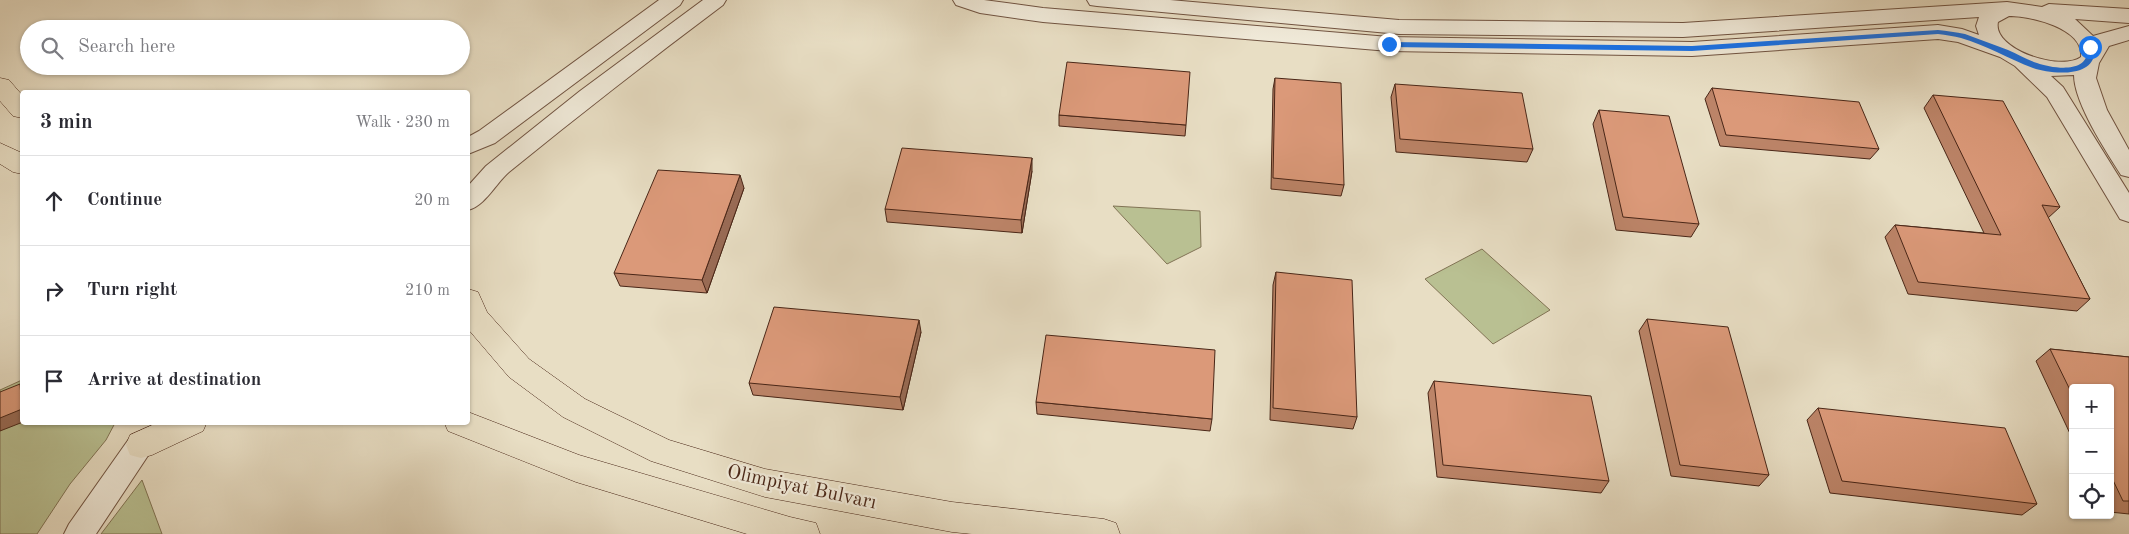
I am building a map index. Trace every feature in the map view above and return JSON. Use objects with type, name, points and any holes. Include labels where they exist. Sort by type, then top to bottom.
[{"type":"main road","points":[[0,86],[20,108]]},
{"type":"main road","points":[[0,112],[20,121]]},
{"type":"main road","points":[[0,152],[20,164]]},
{"type":"main road","name":"Olimpiyat Bulvarı","points":[[470,305],[475,318],[519,368],[574,408],[662,451],[764,482],[952,516],[1104,534]]},
{"type":"main road","points":[[146,434],[158,425]]},
{"type":"main road","points":[[146,434],[162,425]]},
{"type":"main road","points":[[146,434],[180,425]]},
{"type":"main road","name":"Olimpiyat Bulvarı","points":[[467,425],[576,468],[790,532],[804,534]]},
{"type":"street","points":[[470,145],[487,136],[673,0]]},
{"type":"street","points":[[470,199],[494,172],[588,96],[716,0]]},
{"type":"street","points":[[963,0],[980,6],[1043,14],[1389,44],[1692,49],[1938,32],[1962,36],[2036,66],[2060,70],[2080,68],[2090,59],[2101,41],[2129,33]]},
{"type":"street","points":[[1097,0],[1399,27],[1664,30],[2007,9],[2129,16]]},
{"type":"street","points":[[2007,9],[1996,12],[1989,17],[1986,25],[1988,33],[1995,43],[2055,92],[2129,213]]},
{"type":"street","points":[[2030,10],[2045,14],[2074,29],[2090,47],[2090,59],[2085,79],[2089,93],[2113,145],[2129,169]]},
{"type":"street","points":[[79,534],[146,434]]},
{"type":"green space","points":[[1113,206],[1200,211],[1201,247],[1167,264]]},
{"type":"green space","points":[[1482,249],[1550,310],[1493,344],[1425,279]]},
{"type":"green space","points":[[20,381],[20,425],[114,425],[106,440],[70,484],[37,534],[0,534],[0,390]]},
{"type":"green space","points":[[142,480],[162,534],[101,534]]},
{"type":"building","points":[[1067,62],[1190,72],[1186,125],[1059,115]]},
{"type":"building","points":[[1275,78],[1341,83],[1344,185],[1273,178]]},
{"type":"building","points":[[1395,84],[1522,93],[1533,149],[1400,139]]},
{"type":"building","points":[[1712,88],[1859,102],[1879,149],[1726,135]]},
{"type":"building","points":[[1933,95],[2003,101],[2060,207],[2042,205],[2090,299],[1918,282],[1895,225],[2001,235]]},
{"type":"building","points":[[1599,110],[1669,116],[1699,224],[1623,217]]},
{"type":"building","points":[[902,148],[1032,158],[1021,220],[885,209]]},
{"type":"building","points":[[658,170],[740,175],[702,280],[614,273]]},
{"type":"building","points":[[1276,272],[1352,280],[1357,417],[1273,408]]},
{"type":"building","points":[[774,307],[919,320],[900,397],[749,383]]},
{"type":"building","points":[[1647,319],[1728,327],[1769,475],[1680,465]]},
{"type":"building","points":[[1046,335],[1215,350],[1212,419],[1036,402]]},
{"type":"building","points":[[2050,349],[2129,357],[2129,501],[2123,501],[2114,482],[2114,384],[2069,384],[2069,388]]},
{"type":"building","points":[[1434,381],[1591,396],[1609,481],[1443,465]]},
{"type":"building","points":[[20,384],[20,410],[0,418],[0,392]]},
{"type":"building","points":[[1818,408],[2005,428],[2037,504],[1842,481]]},
{"type":"route","points":[[1389,44],[1692,49],[1938,32],[1962,36],[2006,52],[2036,66],[2053,70],[2080,68],[2088,63],[2092,56],[2090,47]]}]
